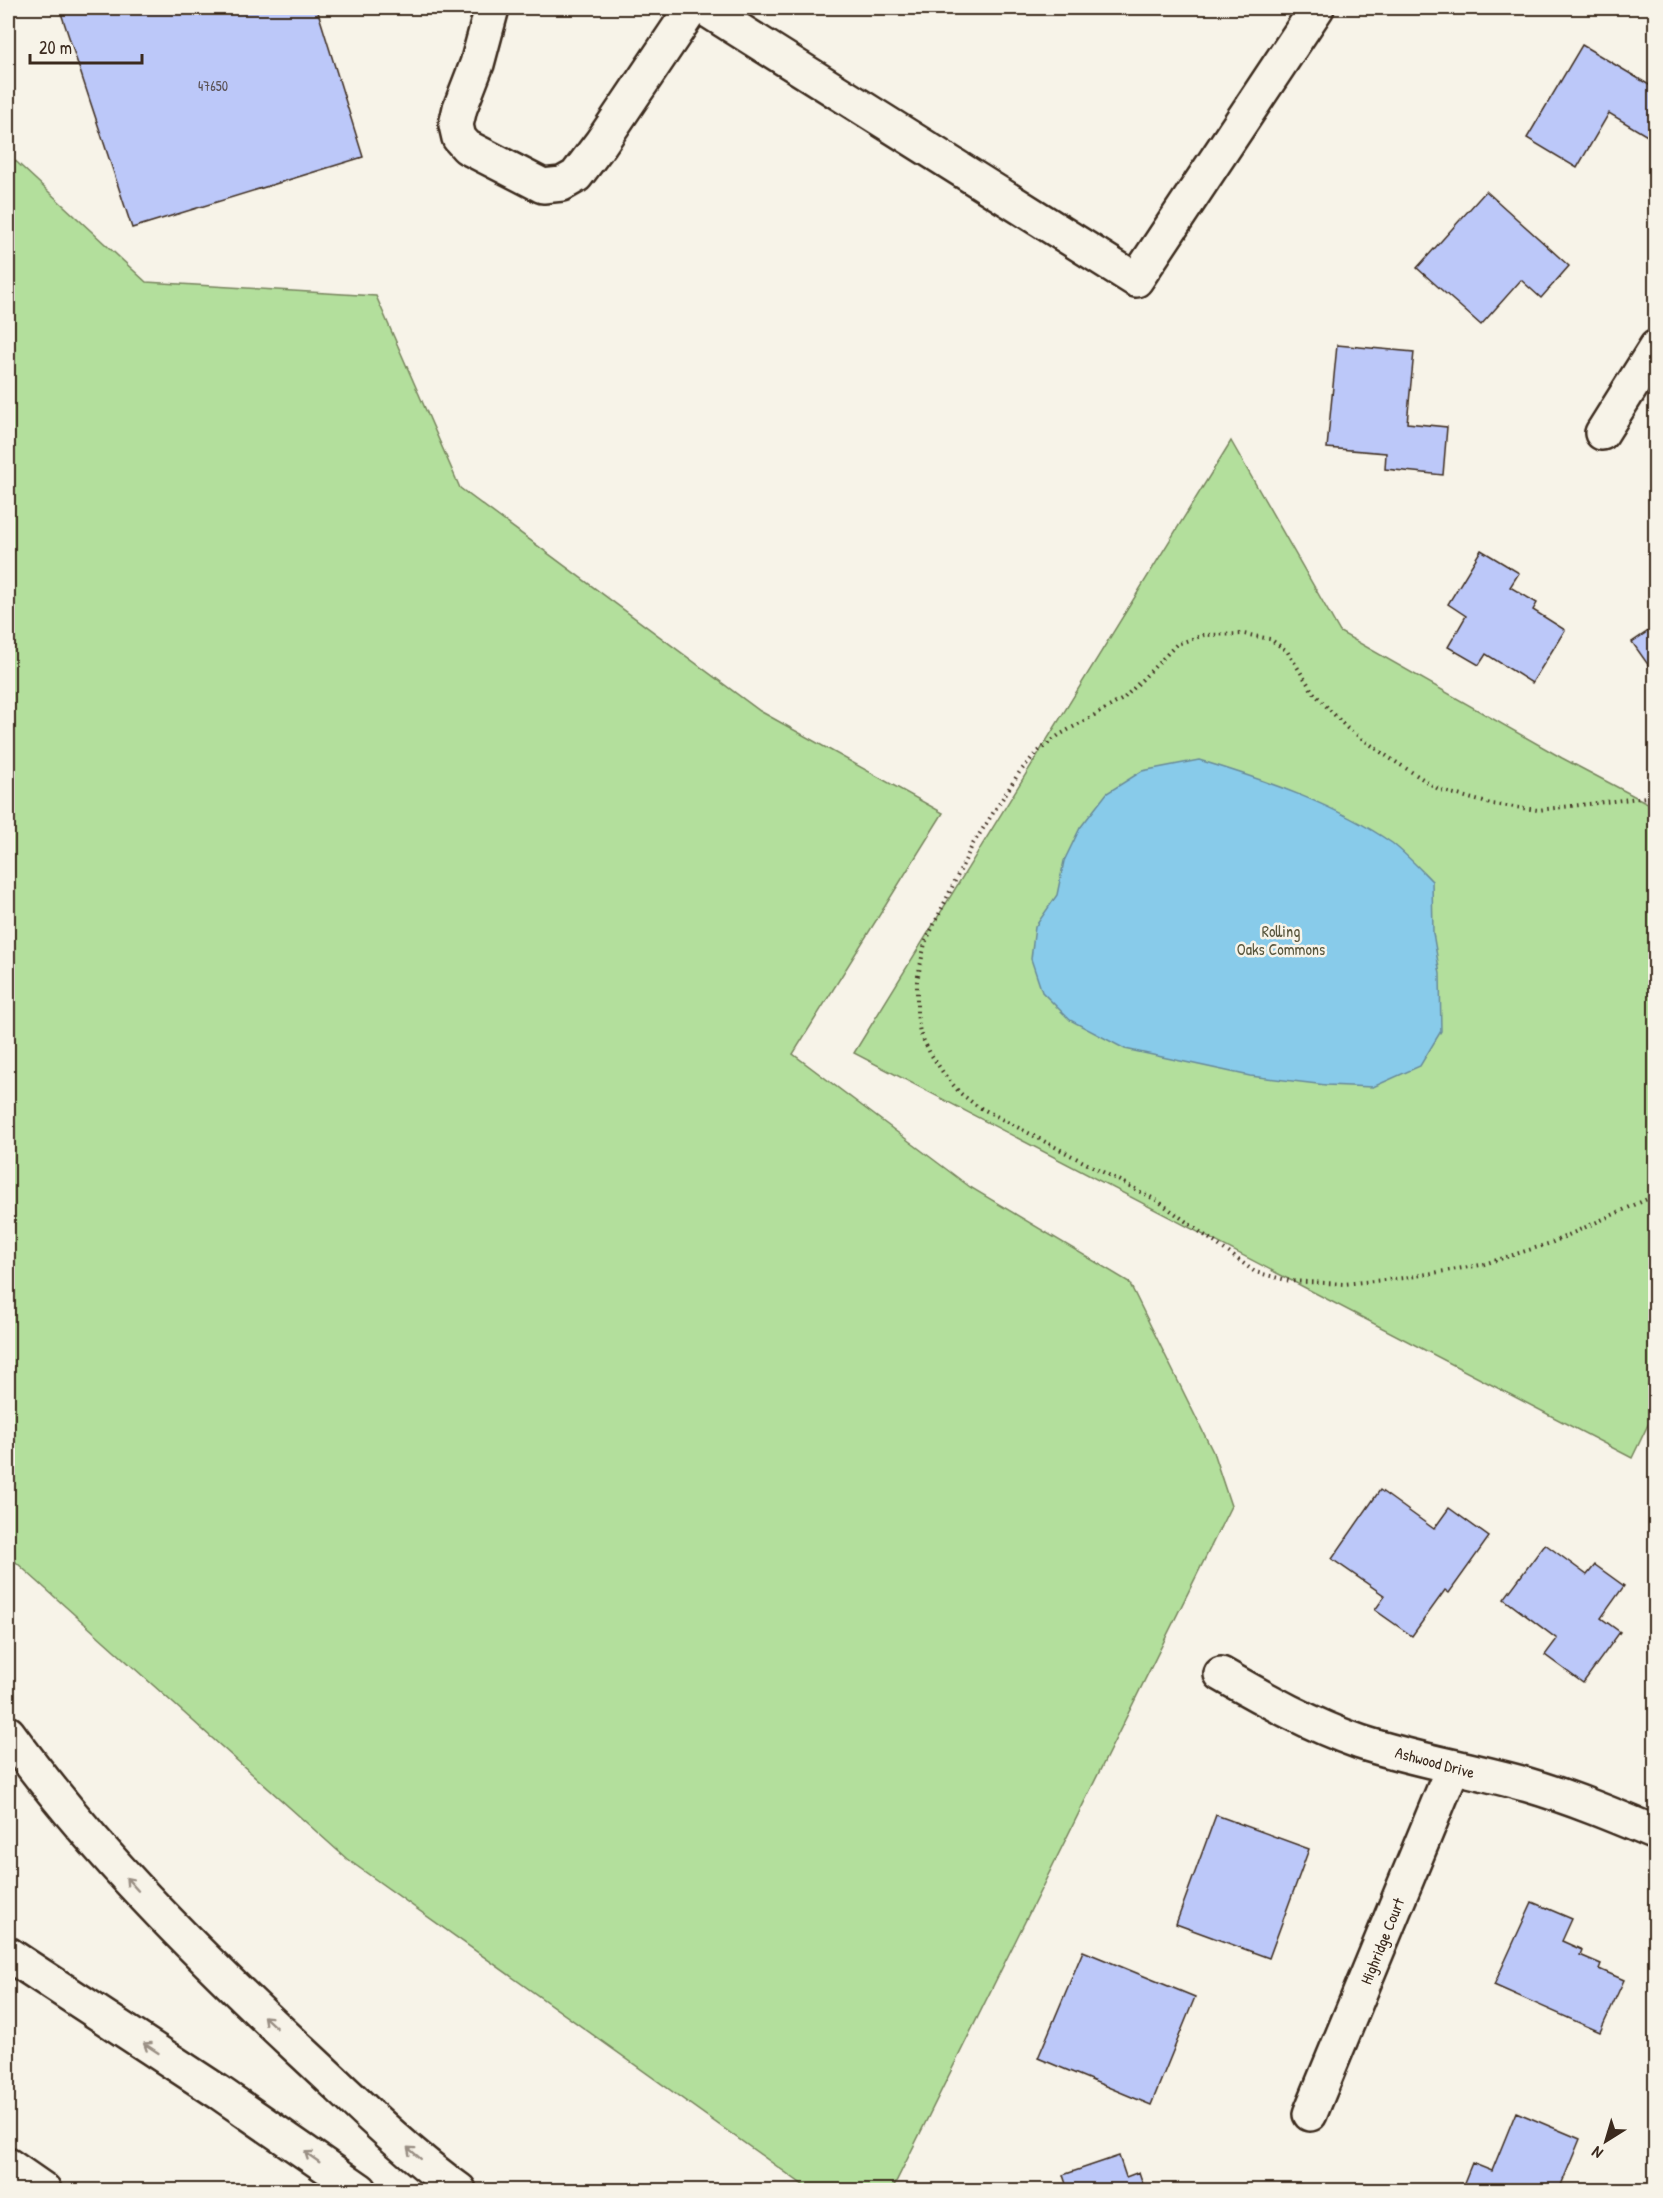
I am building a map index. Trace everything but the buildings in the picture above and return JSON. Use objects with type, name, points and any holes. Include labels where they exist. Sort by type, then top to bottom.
[{"type":"main road","points":[[492,8],[477,64],[460,108],[456,125],[459,138],[467,147],[543,186],[562,184],[576,176],[705,9],[1136,280],[1317,8]]},
{"type":"main road","points":[[1602,433],[1656,347]]},
{"type":"main road","name":"Ashwood Drive","points":[[1221,1674],[1320,1727],[1362,1742],[1526,1785],[1597,1808],[1656,1833]]},
{"type":"main road","points":[[8,1732],[80,1825],[165,1920],[222,1977],[356,2102],[441,2177],[459,2190]]},
{"type":"main road","name":"Highridge Court","points":[[1310,2114],[1453,1767]]},
{"type":"main road","points":[[8,1954],[220,2093],[360,2190]]},
{"type":"main road","points":[[8,2165],[44,2190]]},
{"type":"path","points":[[1656,798],[1647,797],[1538,810],[1491,804],[1440,790],[1388,758],[1347,728],[1313,692],[1287,651],[1270,639],[1244,634],[1204,635],[1177,644],[1123,699],[1059,735],[1035,754],[1018,773],[973,844],[925,944],[917,981],[917,1014],[920,1033],[930,1053],[960,1093],[976,1106],[1158,1201],[1256,1272],[1290,1281],[1344,1284],[1404,1278],[1481,1266],[1551,1243],[1656,1196]]},
{"type":"green space","points":[[8,154],[146,282],[376,296],[460,488],[760,711],[943,813],[793,1054],[970,1187],[1129,1282],[1213,1452],[1231,1506],[892,2190],[810,2190],[347,1859],[8,1555]]},
{"type":"green space","name":"Rolling Oaks Commons","points":[[1231,441],[1340,632],[1562,758],[1655,807],[1656,1408],[1632,1458],[854,1053]]},
{"type":"water","points":[[1199,760],[1298,794],[1348,817],[1392,843],[1432,881],[1433,933],[1440,974],[1441,1031],[1420,1066],[1373,1087],[1326,1085],[1250,1076],[1125,1049],[1070,1020],[1042,992],[1031,959],[1035,927],[1057,895],[1064,861],[1080,828],[1107,793],[1142,771]]}]
